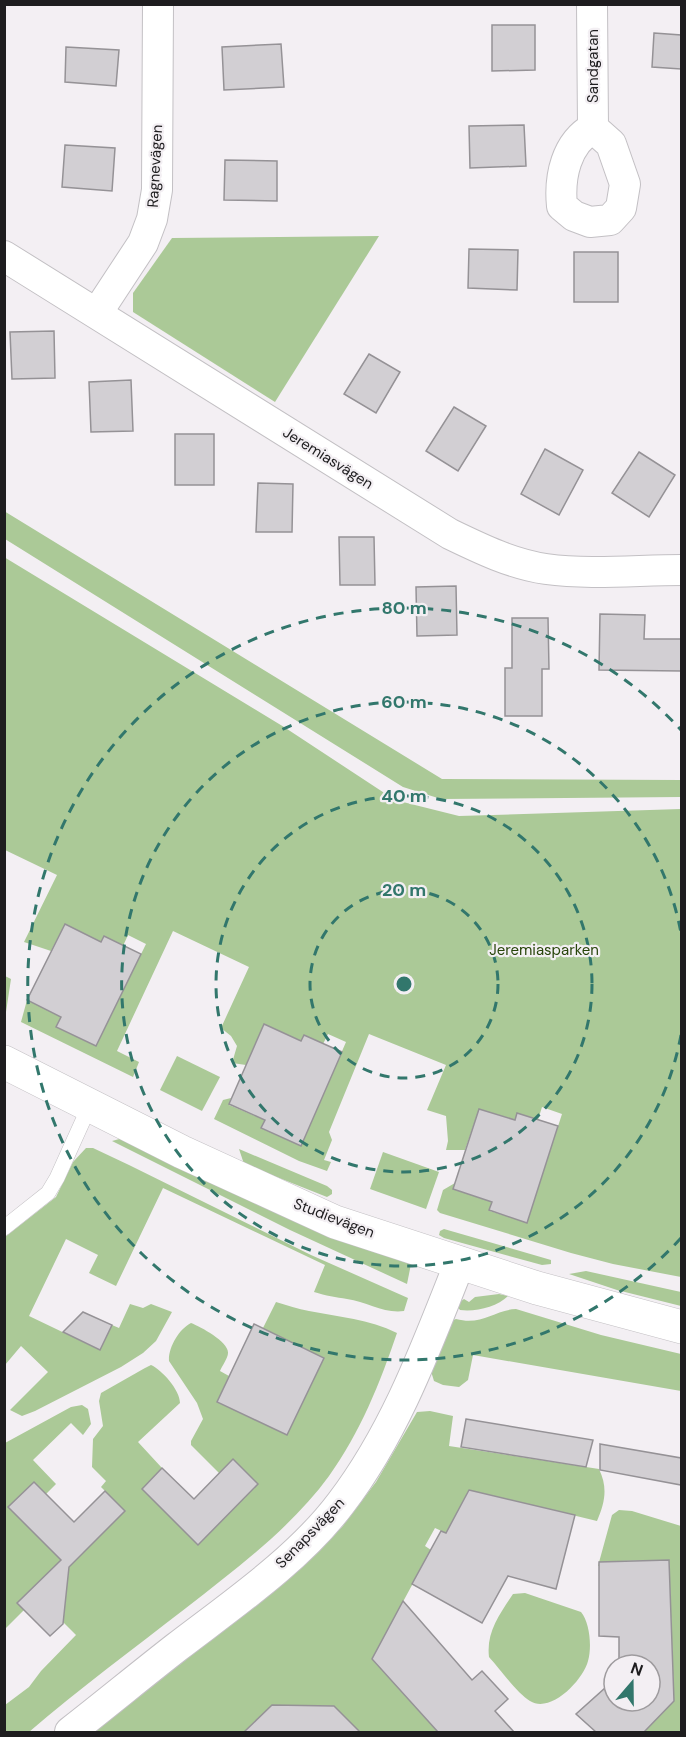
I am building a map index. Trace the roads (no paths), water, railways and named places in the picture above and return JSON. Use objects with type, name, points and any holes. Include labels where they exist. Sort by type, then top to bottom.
[{"type":"street","name":"Ragnevägen","points":[[97,312],[143,243],[152,219],[157,190],[158,4]]},
{"type":"street","name":"Sandgatan","points":[[592,4],[593,128]]},
{"type":"street","name":"Jeremiasvägen","points":[[4,256],[450,534],[486,551],[513,561],[547,569],[681,570]]},
{"type":"street","name":"Studievägen","points":[[4,1062],[182,1152],[335,1222],[547,1290],[681,1328]]},
{"type":"street","name":"Senapsvägen","points":[[70,1732],[259,1585],[341,1504],[366,1467],[408,1392],[460,1262]]},
{"type":"lane","points":[[4,1228],[48,1193],[90,1105]]},
{"type":"park label","name":"Jeremiasparken","points":[[544,950]]}]
